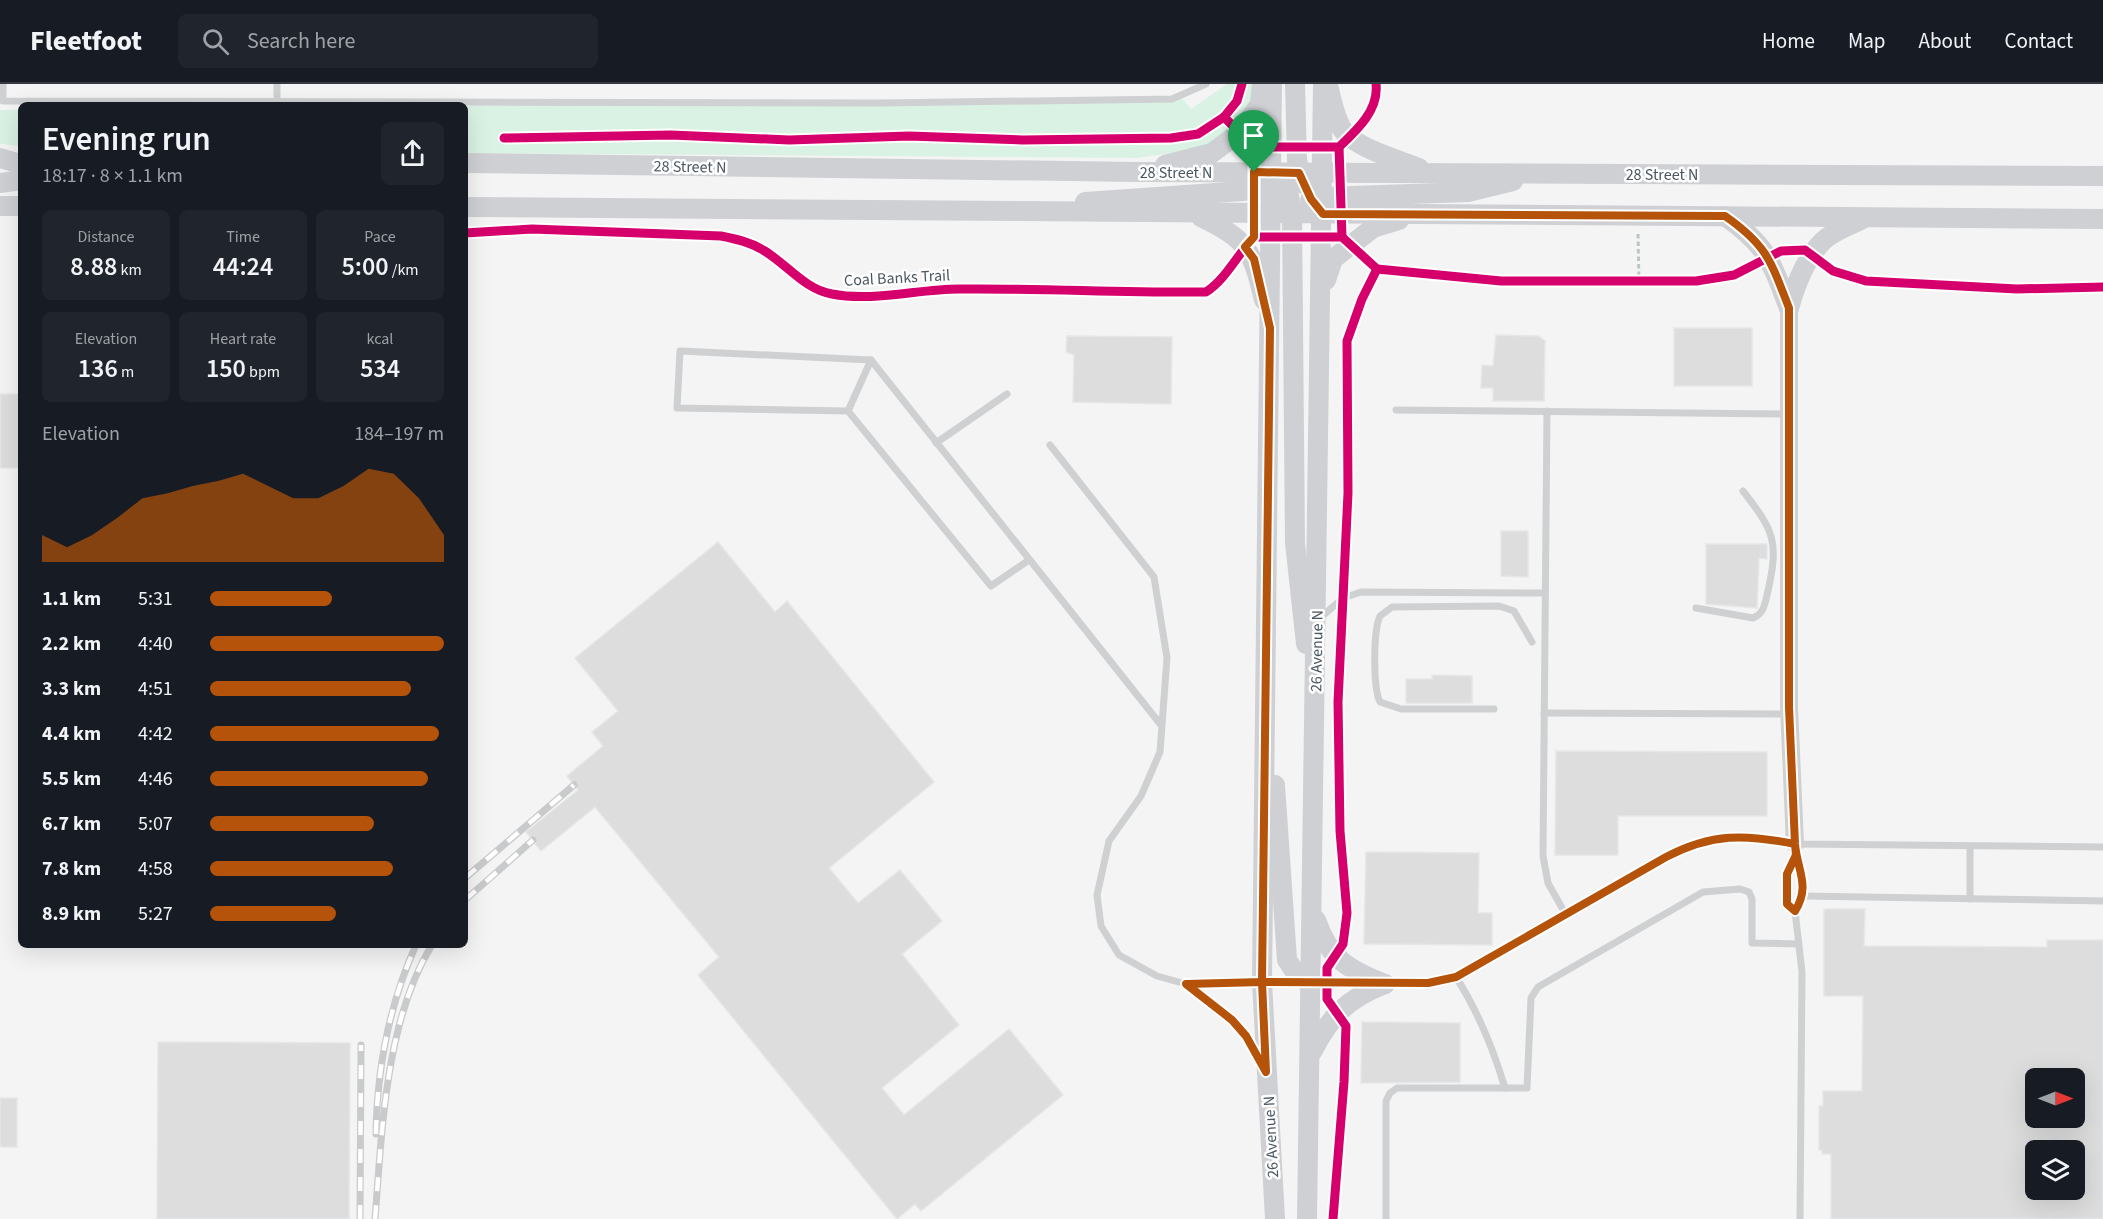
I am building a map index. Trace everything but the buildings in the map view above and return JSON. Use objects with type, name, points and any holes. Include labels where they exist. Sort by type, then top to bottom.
[{"type":"main road","points":[[1138,172],[1212,153],[1240,132],[1260,104],[1262,84]]},
{"type":"main road","name":"26 Avenue N","points":[[1272,84],[1295,196],[1322,291],[1307,1219]]},
{"type":"main road","points":[[1295,84],[1295,543],[1315,725]]},
{"type":"main road","points":[[1325,84],[1345,133],[1361,144],[1430,173]]},
{"type":"main road","name":"26 Avenue N","points":[[1275,1219],[1262,982],[1270,328],[1295,196],[1320,173],[1325,84]]},
{"type":"main road","points":[[0,158],[18,163]]},
{"type":"main road","name":"28 Street N","points":[[468,163],[1138,172],[1417,214],[2103,219]]},
{"type":"main road","points":[[0,164],[18,164]]},
{"type":"main road","name":"28 Street N","points":[[1320,173],[2103,176]]},
{"type":"main road","points":[[995,212],[1131,198],[1468,192],[1539,174]]},
{"type":"main road","points":[[0,183],[18,180]]},
{"type":"main road","name":"28 Street N","points":[[468,207],[1196,214],[1295,196]]},
{"type":"main road","points":[[0,206],[18,206]]},
{"type":"main road","points":[[2017,218],[2103,206]]},
{"type":"main road","points":[[1196,214],[1233,232],[1254,259],[1270,328]]},
{"type":"main road","points":[[1322,291],[1333,259],[1373,228],[1417,214]]},
{"type":"main road","points":[[1725,216],[1746,231],[1764,249],[1789,308]]},
{"type":"main road","points":[[1789,308],[1796,284],[1808,261],[1824,240],[1866,217]]},
{"type":"main road","points":[[1265,663],[1285,905],[1287,960],[1296,975],[1311,984]]},
{"type":"main road","points":[[1312,907],[1322,937],[1332,954],[1357,973],[1385,984]]},
{"type":"main road","points":[[1310,1057],[1325,1027],[1341,1009],[1360,994],[1385,984]]},
{"type":"street","points":[[1789,308],[1789,714],[1796,850]]},
{"type":"lane","points":[[3,84],[3,101],[879,103],[1172,99],[1206,84]]},
{"type":"lane","points":[[277,84],[277,101]]},
{"type":"lane","points":[[1029,560],[991,586],[848,411],[677,408],[680,351],[871,360],[1161,725]]},
{"type":"lane","points":[[848,411],[871,360]]},
{"type":"lane","points":[[936,443],[1007,394]]},
{"type":"lane","points":[[1396,410],[1789,414]]},
{"type":"lane","points":[[1547,411],[1544,866],[1548,883],[1566,915]]},
{"type":"lane","points":[[1050,445],[1154,577],[1167,658],[1160,752],[1141,796],[1109,841],[1097,895],[1101,926],[1119,955],[1157,976],[1186,984],[1428,983],[1456,977],[1666,857],[1694,844],[1742,836],[1796,850],[1970,846],[2103,847]]},
{"type":"lane","points":[[1696,608],[1753,618],[1761,614],[1765,606],[1775,557],[1774,540],[1763,517],[1743,490]]},
{"type":"lane","points":[[1317,622],[1343,598],[1361,592],[1545,593]]},
{"type":"lane","points":[[1494,709],[1401,709],[1380,702],[1377,692],[1376,636],[1380,616],[1384,610],[1392,607],[1499,606],[1514,611],[1533,642]]},
{"type":"lane","points":[[1544,713],[1789,714]]},
{"type":"lane","points":[[1970,846],[1970,899]]},
{"type":"lane","points":[[1796,850],[1803,873],[1802,896],[1795,911],[1802,972],[1800,1219]]},
{"type":"lane","points":[[1795,911],[1787,904],[1787,874],[1796,850]]},
{"type":"lane","points":[[1386,1219],[1386,1101],[1390,1093],[1397,1088],[1527,1088],[1531,998],[1538,987],[1703,892],[1740,890],[1749,892],[1752,899],[1752,943],[1798,944]]},
{"type":"lane","points":[[1802,896],[2103,901]]},
{"type":"lane","points":[[1456,977],[1476,1008],[1491,1041],[1505,1088]]},
{"type":"lane","points":[[1186,984],[1232,1020],[1246,1036],[1266,1072]]},
{"type":"path","points":[[1638,229],[1640,282]]},
{"type":"path","points":[[1628,282],[1651,282]]},
{"type":"green space","points":[[1227,84],[1255,84],[1254,102],[1240,121],[1209,148],[1137,158],[468,153],[468,106],[1181,97],[1191,109]]},
{"type":"green space","points":[[0,110],[18,110],[18,146],[0,144]]},
{"type":"railway","points":[[468,875],[574,785]]},
{"type":"railway","points":[[468,897],[533,840]]},
{"type":"railway","points":[[376,1134],[379,1085],[386,1037],[398,991],[415,948]]},
{"type":"railway","points":[[375,1219],[388,1078],[395,1042],[416,975],[430,948]]},
{"type":"railway","points":[[360,1219],[361,1045]]},
{"type":"cycle path","name":"Coal Banks Trail","points":[[468,233],[532,229],[721,236],[758,247],[813,287],[832,294],[848,296],[879,296],[959,289],[1206,292],[1220,280],[1254,237],[1254,147],[1224,117],[1237,101],[1242,84]]},
{"type":"cycle path","points":[[1254,147],[1339,147],[1370,111],[1374,102],[1376,84]]},
{"type":"cycle path","points":[[504,138],[671,135],[789,140],[909,136],[1023,140],[1171,138],[1198,134],[1224,117]]},
{"type":"cycle path","points":[[1339,147],[1342,237]]},
{"type":"cycle path","points":[[1254,237],[1342,237],[1377,269],[1501,281],[1696,281],[1734,275],[1781,251],[1805,250],[1833,271],[1866,281],[2017,289],[2103,287]]},
{"type":"cycle path","points":[[1333,1219],[1346,1026],[1327,999],[1327,968],[1343,944],[1347,913],[1340,831],[1338,702],[1348,493],[1347,341],[1362,299],[1377,269]]},
{"type":"route","points":[[1254,172],[1254,237],[1245,247],[1254,259],[1270,328],[1262,982],[1186,984],[1232,1020],[1246,1036],[1266,1072],[1262,982],[1428,983],[1456,977],[1666,857],[1694,844],[1742,836],[1795,844],[1796,855],[1803,873],[1802,900],[1795,911],[1787,904],[1787,874],[1796,855],[1789,707],[1789,308],[1764,249],[1746,231],[1725,216],[1323,214],[1311,199],[1299,173],[1254,172]]}]
